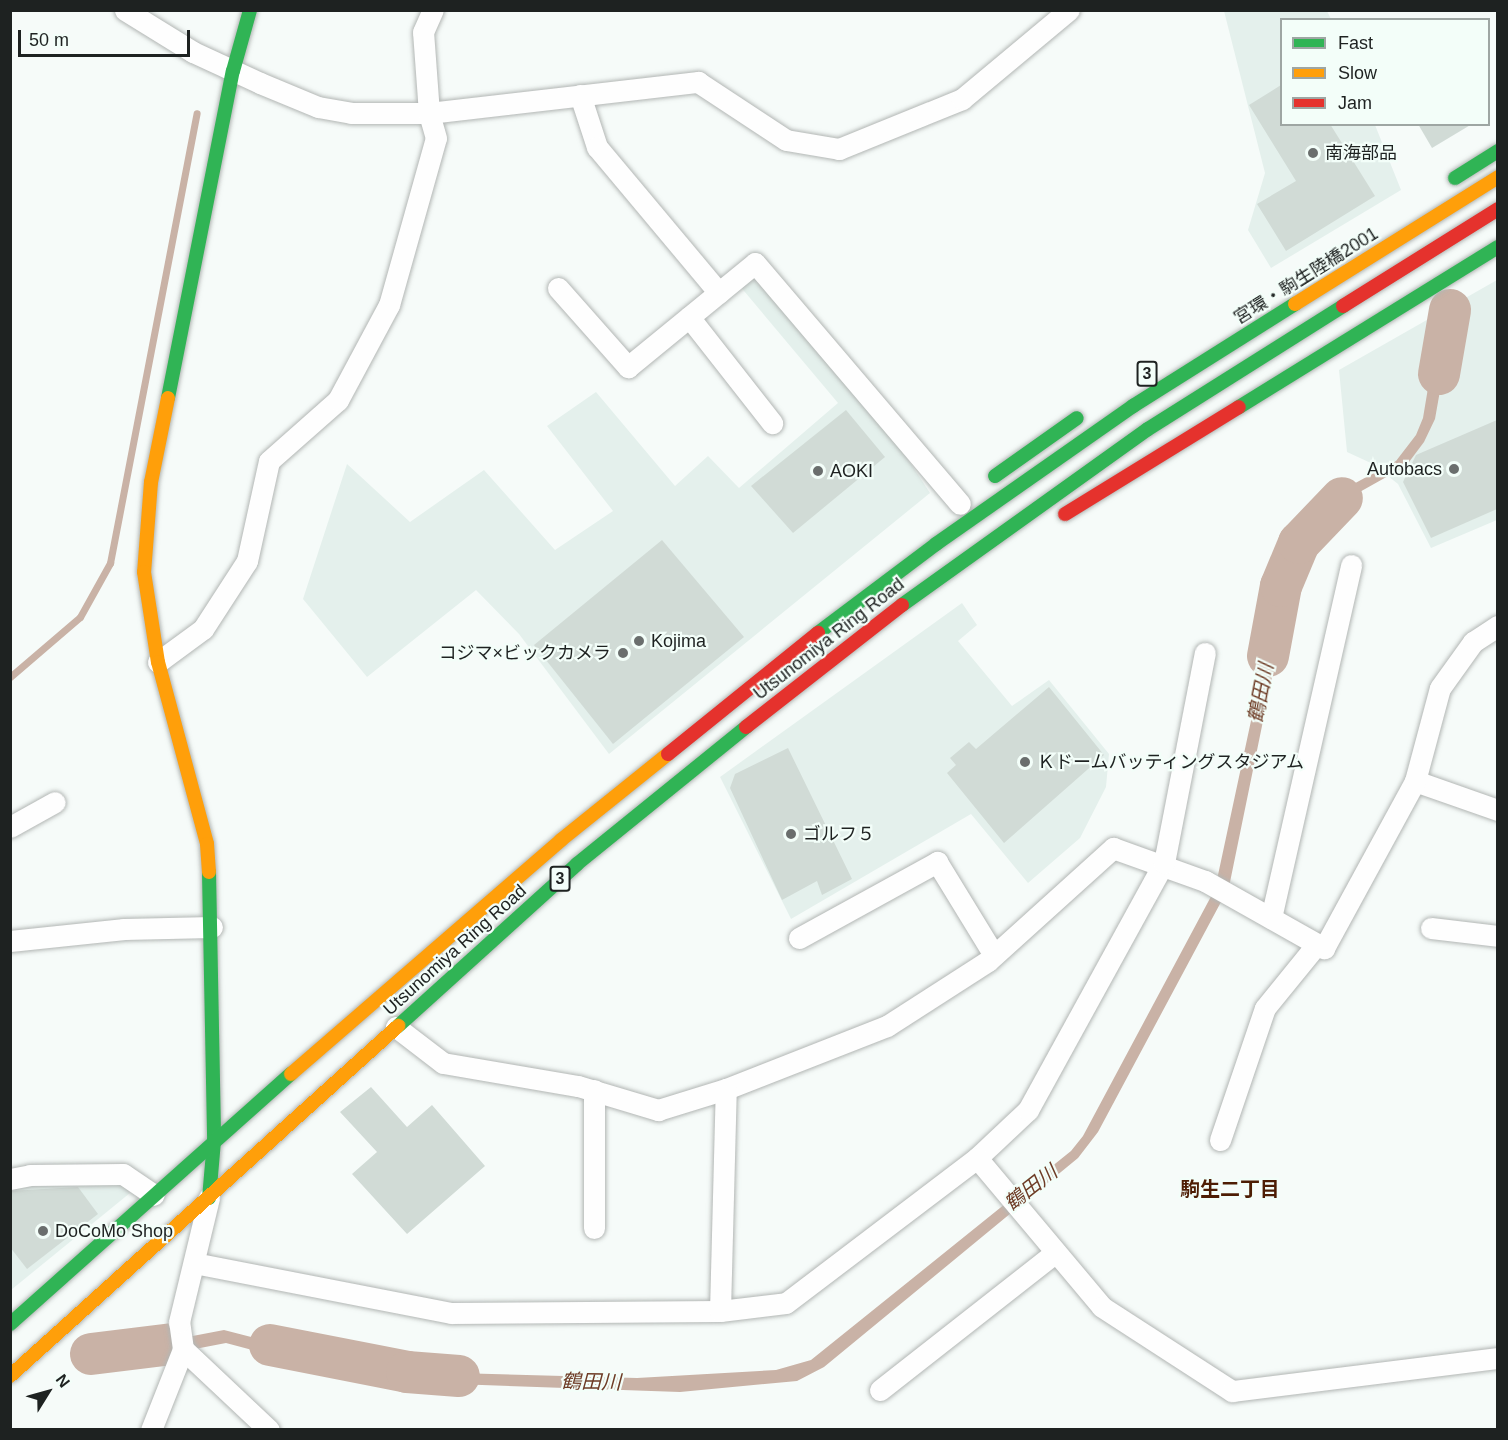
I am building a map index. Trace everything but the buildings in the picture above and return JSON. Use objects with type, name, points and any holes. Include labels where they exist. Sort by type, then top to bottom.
[{"type":"main road","points":[[209,1198],[214,1141],[212,927],[207,844],[159,662],[144,572],[151,482],[233,71],[250,10]]},
{"type":"main road","points":[[1437,189],[1497,151]]},
{"type":"main road","name":"宮環・駒生陸橋2001","points":[[1133,406],[1497,177]]},
{"type":"main road","name":"Utsunomiya Ring Road","points":[[10,1376],[577,864],[837,653],[1039,504],[1148,429],[1497,209]]},
{"type":"main road","points":[[1054,521],[1497,247]]},
{"type":"main road","name":"Utsunomiya Ring Road","points":[[10,1324],[214,1141],[561,840],[821,631],[936,544],[1133,406]]},
{"type":"main road","points":[[964,500],[1034,446],[1095,407]]},
{"type":"main road","name":"3","points":[[821,631],[886,563]]},
{"type":"main road","name":"3","points":[[837,653],[917,614]]},
{"type":"street","points":[[126,10],[193,52],[318,107],[351,113],[429,113],[698,82],[786,140],[839,149],[962,99],[1069,10]]},
{"type":"street","points":[[159,662],[203,629],[247,561],[269,461],[338,400],[389,305],[436,138],[429,113],[423,32],[433,10]]},
{"type":"street","points":[[580,95],[597,147],[719,293]]},
{"type":"street","points":[[558,288],[628,367],[755,263],[964,500]]},
{"type":"street","points":[[689,317],[772,423]]},
{"type":"street","points":[[1271,918],[1351,565]]},
{"type":"street","points":[[396,1027],[443,1063],[594,1090],[658,1110],[726,1089],[887,1026],[994,955],[1113,848],[1164,863],[1205,881],[1324,948],[1415,781],[1440,688],[1473,642],[1497,626]]},
{"type":"street","points":[[194,1263],[451,1313],[720,1311],[786,1303],[977,1158],[1028,1110],[1164,863],[1205,653]]},
{"type":"street","points":[[1415,781],[1497,810]]},
{"type":"street","points":[[10,827],[55,802]]},
{"type":"street","points":[[800,938],[937,862],[994,955]]},
{"type":"street","points":[[10,941],[124,929],[212,927]]},
{"type":"street","points":[[1431,928],[1497,936]]},
{"type":"street","points":[[1220,1140],[1265,1008],[1317,944]]},
{"type":"street","points":[[720,1311],[726,1089]]},
{"type":"street","points":[[594,1090],[594,1228]]},
{"type":"street","points":[[977,1158],[1102,1307],[1232,1391],[1497,1358]]},
{"type":"street","points":[[10,1179],[30,1175],[123,1174],[154,1195]]},
{"type":"street","points":[[151,1430],[183,1349],[179,1322],[209,1198]]},
{"type":"street","points":[[880,1390],[1055,1252]]},
{"type":"street","points":[[183,1349],[269,1430]]},
{"type":"shaded area","points":[[1224,11],[1327,11],[1330,18],[1280,18],[1280,126],[1375,126],[1401,190],[1271,268],[1248,230],[1265,173]]},
{"type":"shaded area","points":[[754,273],[901,449],[930,493],[609,754],[519,634],[476,590],[367,677],[303,599],[347,464],[410,522],[484,470],[555,550],[613,511],[547,426],[596,392],[675,486],[708,456],[739,488],[838,403],[739,285]]},
{"type":"shaded area","points":[[1497,280],[1497,520],[1431,548],[1398,484],[1373,464],[1347,452],[1339,370]]},
{"type":"shaded area","points":[[962,603],[977,625],[958,641],[1012,706],[1049,680],[1109,754],[1106,787],[1080,838],[1028,883],[971,814],[791,919],[720,777]]},
{"type":"shaded area","name":"DoCoMo Shop","points":[[122,1179],[130,1193],[11,1290],[11,1185]]},
{"type":"water","points":[[1440,316],[1453,317],[1435,419],[1424,442],[1406,466],[1349,498],[1327,516],[1312,538],[1287,604],[1229,887],[1098,1132],[1078,1158],[824,1367],[797,1381],[680,1392],[398,1382],[347,1375],[226,1343],[91,1369],[88,1356],[224,1330],[383,1371],[637,1378],[776,1370],[811,1360],[1071,1151],[1083,1136],[1215,889],[1276,604],[1309,524],[1323,508],[1348,487],[1396,461],[1416,435],[1423,418]]},
{"type":"waterway","points":[[10,677],[80,617],[110,563],[197,113]]},
{"type":"waterway","name":"鶴田川","points":[[1439,374],[1450,310]]},
{"type":"waterway","name":"鶴田川","points":[[1268,656],[1281,586],[1299,543],[1342,498]]},
{"type":"waterway","name":"鶴田川","points":[[91,1354],[172,1344]]},
{"type":"waterway","name":"鶴田川","points":[[270,1345],[407,1372],[459,1376]]},
{"type":"traffic: fast","points":[[168,398],[233,71],[250,10]]},
{"type":"traffic: fast","points":[[1455,178],[1498,151]]},
{"type":"traffic: fast","points":[[1239,407],[1498,247]]},
{"type":"traffic: fast","points":[[818,633],[936,544],[1133,406],[1295,304]]},
{"type":"traffic: fast","points":[[902,605],[1148,429],[1343,306]]},
{"type":"traffic: fast","points":[[995,476],[1077,418]]},
{"type":"traffic: fast","points":[[398,1026],[577,864],[746,727]]},
{"type":"traffic: fast","points":[[209,872],[214,1141],[209,1198]]},
{"type":"traffic: fast","points":[[10,1324],[291,1074]]},
{"type":"traffic: slow","points":[[1295,304],[1498,177]]},
{"type":"traffic: slow","points":[[168,398],[151,482],[144,572],[158,662],[207,844],[209,872]]},
{"type":"traffic: slow","points":[[291,1074],[561,840],[668,754]]},
{"type":"traffic: slow","points":[[10,1376],[398,1026]]},
{"type":"traffic: jam","points":[[1343,306],[1498,209]]},
{"type":"traffic: jam","points":[[1065,514],[1239,407]]},
{"type":"traffic: jam","points":[[746,727],[902,605]]},
{"type":"traffic: jam","points":[[668,754],[818,633]]},
{"type":"place","name":"南海部品","points":[[1313,153]]},
{"type":"place","name":"Autobacs","points":[[1454,469]]},
{"type":"place","name":"AOKI","points":[[818,471]]},
{"type":"place","name":"Kojima","points":[[639,641]]},
{"type":"place","name":"コジマ×ビックカメラ","points":[[623,653]]},
{"type":"place","name":"Ｋドームバッティングスタジアム","points":[[1025,762]]},
{"type":"place","name":"ゴルフ５","points":[[791,834]]},
{"type":"place","name":"DoCoMo Shop","points":[[43,1231]]},
{"type":"district","name":"駒生二丁目","points":[[1230,1189]]}]
